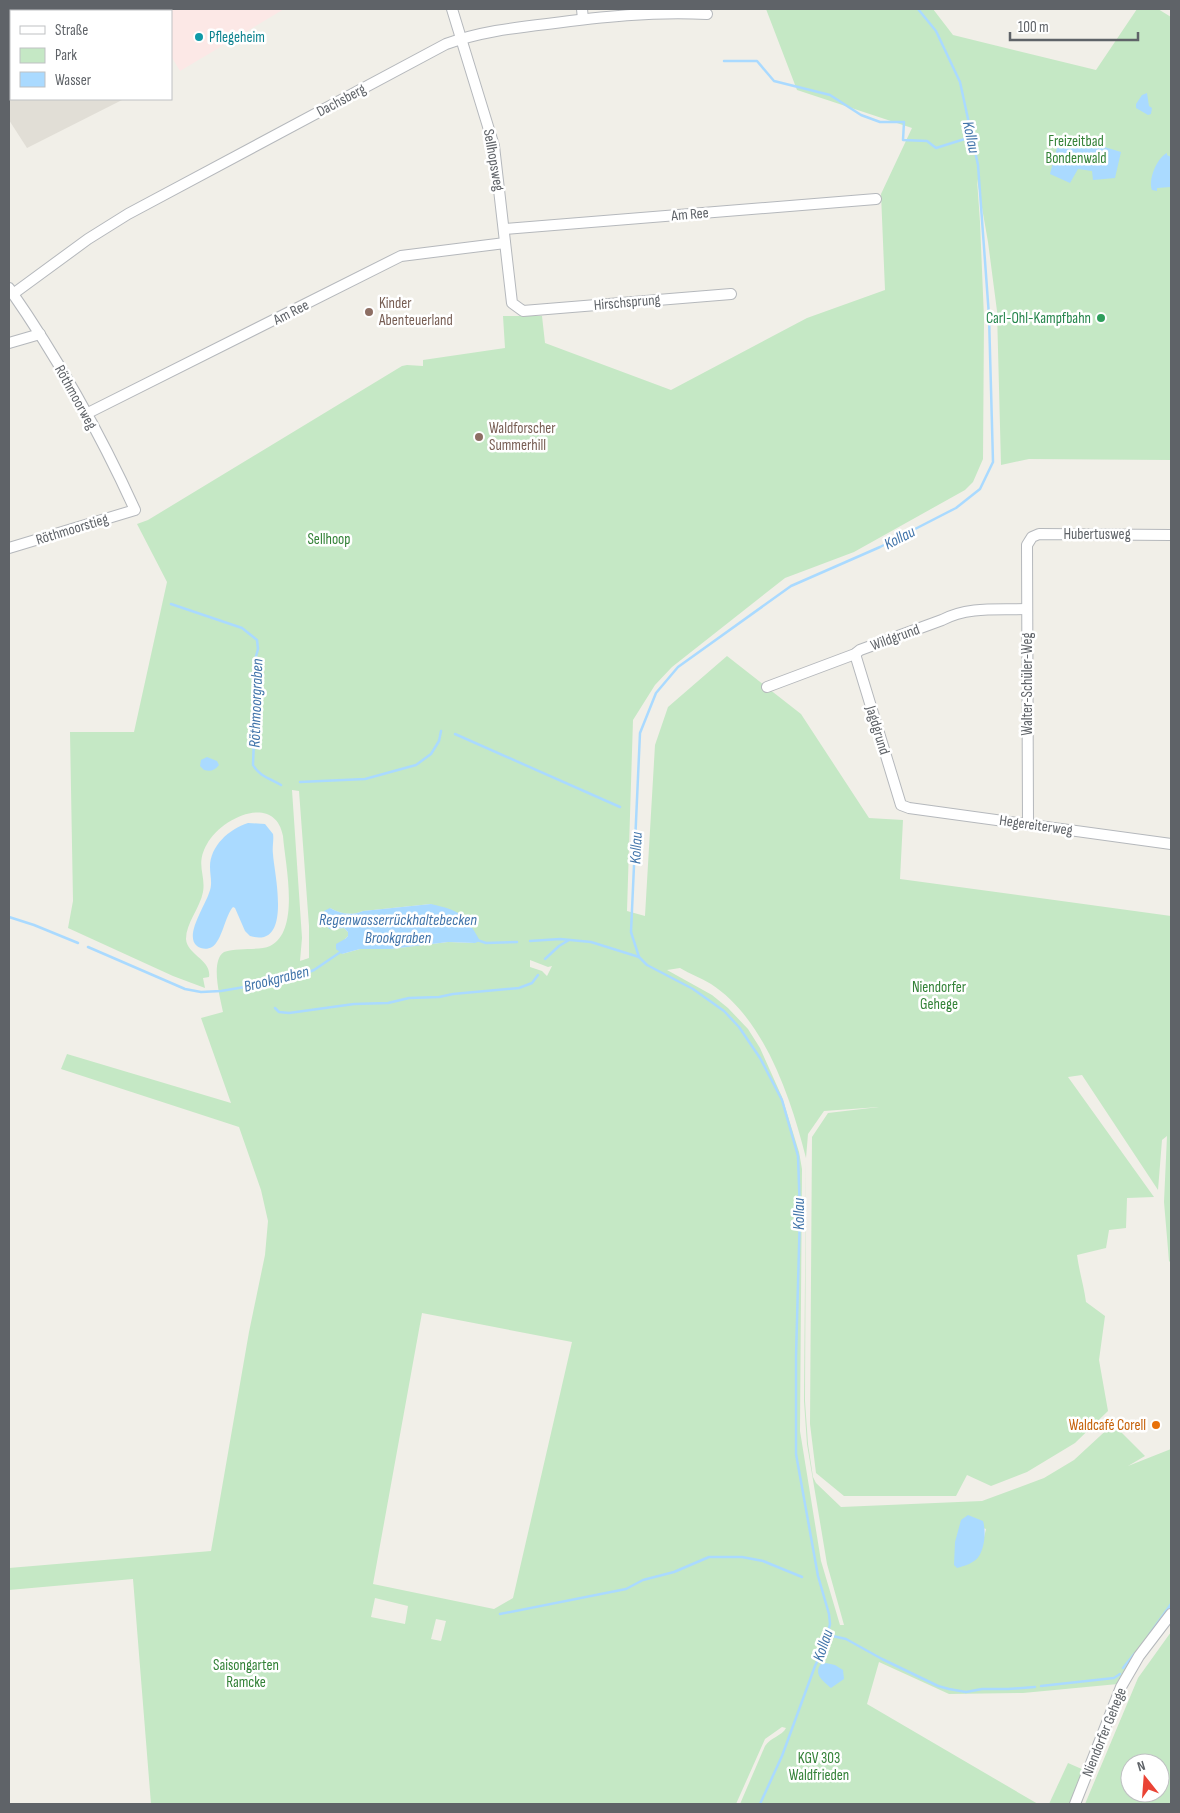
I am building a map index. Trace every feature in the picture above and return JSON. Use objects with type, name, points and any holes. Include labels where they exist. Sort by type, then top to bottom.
[{"type":"street","name":"Sellhopsweg","points":[[452,9],[494,146],[512,303],[523,311]]},
{"type":"street","name":"Dachsberg","points":[[11,291],[128,214],[438,48],[462,38],[484,32],[583,14],[706,14]]},
{"type":"street","name":"Am Ree","points":[[504,229],[876,199]]},
{"type":"street","name":"Am Ree","points":[[86,414],[402,256],[506,243]]},
{"type":"street","name":"Röthmoorweg","points":[[11,291],[40,334],[86,414],[135,510]]},
{"type":"street","name":"Hirschsprung","points":[[523,311],[731,294]]},
{"type":"street","points":[[9,343],[40,334]]},
{"type":"street","name":"Röthmoorstieg","points":[[9,548],[135,510]]},
{"type":"street","name":"Hubertusweg","points":[[1027,545],[1032,537],[1039,534],[1171,534]]},
{"type":"street","name":"Walter-Schüler-Weg","points":[[1027,545],[1028,824]]},
{"type":"street","name":"Wildgrund","points":[[767,687],[942,620],[953,614],[968,610],[1027,609]]},
{"type":"street","name":"Jagdgrund","points":[[855,654],[901,806]]},
{"type":"street","name":"Hegereiterweg","points":[[901,806],[1171,844]]},
{"type":"street","name":"Niendorfer Gehege","points":[[1075,1804],[1121,1687],[1139,1656],[1171,1614]]},
{"type":"shaded area","points":[[9,9],[144,10],[10,10],[10,100],[122,100],[27,148],[9,120]]},
{"type":"shaded area","points":[[284,9],[180,71],[172,58],[172,10],[144,10]]},
{"type":"green space","points":[[766,9],[933,9],[953,35],[1096,70],[1137,9],[1158,9],[1171,17],[1171,460],[1029,459],[1001,465],[997,311],[977,179],[984,318],[983,459],[973,482],[965,490],[854,552],[785,578],[672,667],[655,685],[633,720],[627,911],[645,916],[655,745],[668,707],[727,656],[801,714],[869,818],[903,820],[900,879],[1171,916],[1171,1263],[1169,1261],[1164,1202],[1167,1136],[1162,1140],[1158,1190],[1082,1075],[1068,1077],[1154,1197],[1127,1198],[1126,1228],[1109,1230],[1106,1248],[1077,1255],[1086,1302],[1105,1316],[1099,1360],[1108,1411],[1075,1443],[1027,1472],[991,1486],[967,1475],[956,1496],[844,1496],[816,1473],[810,1424],[812,1137],[828,1113],[879,1107],[824,1111],[808,1134],[806,1158],[805,1401],[808,1444],[813,1477],[816,1483],[841,1507],[982,1501],[1044,1478],[1074,1460],[1113,1424],[1145,1456],[1128,1466],[1171,1449],[1171,1607],[1118,1684],[1023,1693],[949,1694],[879,1662],[867,1704],[1038,1804],[740,1804],[765,1746],[786,1728],[782,1727],[765,1739],[736,1804],[151,1804],[133,1579],[9,1590],[9,1568],[211,1551],[249,1332],[265,1255],[268,1221],[261,1190],[239,1127],[61,1069],[67,1054],[231,1103],[201,1018],[223,1012],[217,980],[220,957],[224,952],[270,946],[280,938],[288,912],[289,896],[283,836],[278,823],[270,815],[248,814],[224,825],[214,834],[207,844],[202,858],[203,892],[188,927],[186,939],[187,945],[207,966],[209,971],[209,977],[203,978],[205,988],[173,976],[68,928],[73,901],[70,732],[134,732],[167,582],[137,524],[148,520],[402,366],[423,366],[423,360],[505,348],[503,316],[542,316],[545,343],[671,390],[807,318],[885,290],[881,194],[912,128],[797,90]],"holes":[[[292,790],[299,791],[309,926],[309,958],[300,961],[302,938]],[[431,904],[474,943],[448,942],[391,949],[360,949],[342,954],[348,932],[344,928],[334,929],[330,908],[346,914]],[[530,960],[548,967],[552,966],[547,976],[542,971],[530,967]],[[680,968],[711,984],[730,999],[747,1018],[761,1039],[784,1086],[800,1135],[806,1158],[804,1401],[807,1444],[827,1564],[844,1625],[840,1625],[821,1561],[800,1431],[802,1169],[799,1152],[782,1097],[760,1048],[748,1029],[728,1008],[712,995],[667,970]],[[422,1313],[572,1342],[513,1598],[494,1609],[373,1584]],[[961,1520],[986,1529],[982,1546]],[[375,1598],[408,1606],[405,1624],[371,1617]],[[436,1619],[446,1621],[441,1641],[431,1639]]]},
{"type":"green space","points":[[1171,1632],[1171,1804],[1085,1804],[1138,1678]]},
{"type":"green space","points":[[1068,1763],[1084,1770],[1071,1804],[1049,1804]]},
{"type":"water","points":[[1147,93],[1149,106],[1152,108],[1151,114],[1148,115],[1136,108],[1136,104],[1142,95]]},
{"type":"water","points":[[1060,137],[1088,142],[1121,152],[1115,178],[1093,180],[1092,171],[1078,169],[1070,183],[1050,174]]},
{"type":"water","points":[[1167,153],[1171,157],[1171,187],[1157,188],[1157,191],[1152,190],[1151,180],[1154,169],[1160,159]]},
{"type":"water","points":[[207,757],[217,761],[219,765],[213,770],[204,770],[200,766],[201,760]]},
{"type":"water","points":[[248,823],[265,824],[273,834],[278,892],[276,921],[272,931],[263,937],[250,936],[245,931],[233,907],[215,944],[208,949],[200,948],[194,941],[193,935],[194,928],[210,890],[210,867],[213,852],[222,839],[234,829]]},
{"type":"water","name":"Regenwasserrückhaltebecken Brookgraben","points":[[431,904],[455,911],[461,915],[470,924],[480,941],[475,943],[448,942],[391,949],[360,949],[342,954],[336,949],[336,944],[348,936],[348,932],[344,928],[329,929],[324,921],[324,911],[330,908],[338,912],[350,914]]},
{"type":"water","points":[[968,1515],[983,1521],[984,1543],[975,1561],[957,1568],[954,1565],[955,1542],[961,1520]]},
{"type":"water","points":[[821,1664],[835,1665],[843,1670],[844,1679],[831,1688],[822,1680],[818,1671]]},
{"type":"waterway","name":"Kollau","points":[[760,1804],[782,1756],[815,1666],[824,1647],[830,1624],[818,1576],[796,1454],[796,1356],[800,1213],[798,1156],[782,1100],[760,1058],[739,1027],[724,1011],[693,989],[647,965],[639,957],[631,932],[640,733],[656,693],[678,667],[791,586],[880,547],[956,508],[980,489],[993,462],[989,316],[978,165],[960,82],[936,31],[918,9]]},
{"type":"waterway","points":[[724,61],[757,61],[774,81],[830,95],[861,115],[880,122],[904,122],[903,140],[927,141],[936,148],[971,137]]},
{"type":"waterway","name":"Röthmoorgraben","points":[[171,604],[242,628],[257,640],[253,765],[262,775],[281,785]]},
{"type":"waterway","name":"Röthmoorgraben","points":[[300,782],[365,779],[416,765],[431,754],[439,741],[441,731]]},
{"type":"waterway","name":"Röthmoorgraben","points":[[455,734],[620,807]]},
{"type":"waterway","name":"Brookgraben","points":[[9,917],[78,943]]},
{"type":"waterway","name":"Brookgraben","points":[[530,941],[560,939],[591,942],[639,957]]},
{"type":"waterway","name":"Brookgraben","points":[[477,940],[486,943],[517,942]]},
{"type":"waterway","points":[[545,959],[559,946],[569,940]]},
{"type":"waterway","name":"Brookgraben","points":[[88,947],[185,989],[201,992],[221,991],[291,979],[314,970],[342,951]]},
{"type":"waterway","points":[[275,1008],[279,1012],[289,1013],[354,1004],[388,1003],[409,998],[439,997],[519,988],[532,983],[538,975]]},
{"type":"waterway","points":[[500,1614],[626,1589],[643,1580],[674,1572],[709,1557],[742,1557],[763,1561],[802,1577]]},
{"type":"waterway","points":[[1149,1635],[1171,1604]]},
{"type":"waterway","points":[[828,1635],[846,1639],[882,1659],[938,1686],[949,1689],[966,1692],[982,1689],[1035,1687]]},
{"type":"waterway","points":[[1123,1668],[1135,1653]]},
{"type":"waterway","points":[[1041,1686],[1114,1678],[1120,1674]]},
{"type":"place","name":"Pflegeheim","points":[[199,37]]},
{"type":"place","name":"Kinder Abenteuerland","points":[[369,312]]},
{"type":"place","name":"Carl-Ohl-Kampfbahn","points":[[1101,318]]},
{"type":"place","name":"Waldforscher Summerhill","points":[[479,437]]},
{"type":"place","name":"Waldcafé Corell","points":[[1156,1425]]},
{"type":"park label","name":"Freizeitbad Bondenwald","points":[[1076,150]]},
{"type":"park label","name":"Sellhoop","points":[[329,539]]},
{"type":"park label","name":"Saisongarten Ramcke","points":[[246,1674]]},
{"type":"park label","name":"KGV 303 Waldfrieden","points":[[819,1766]]}]
